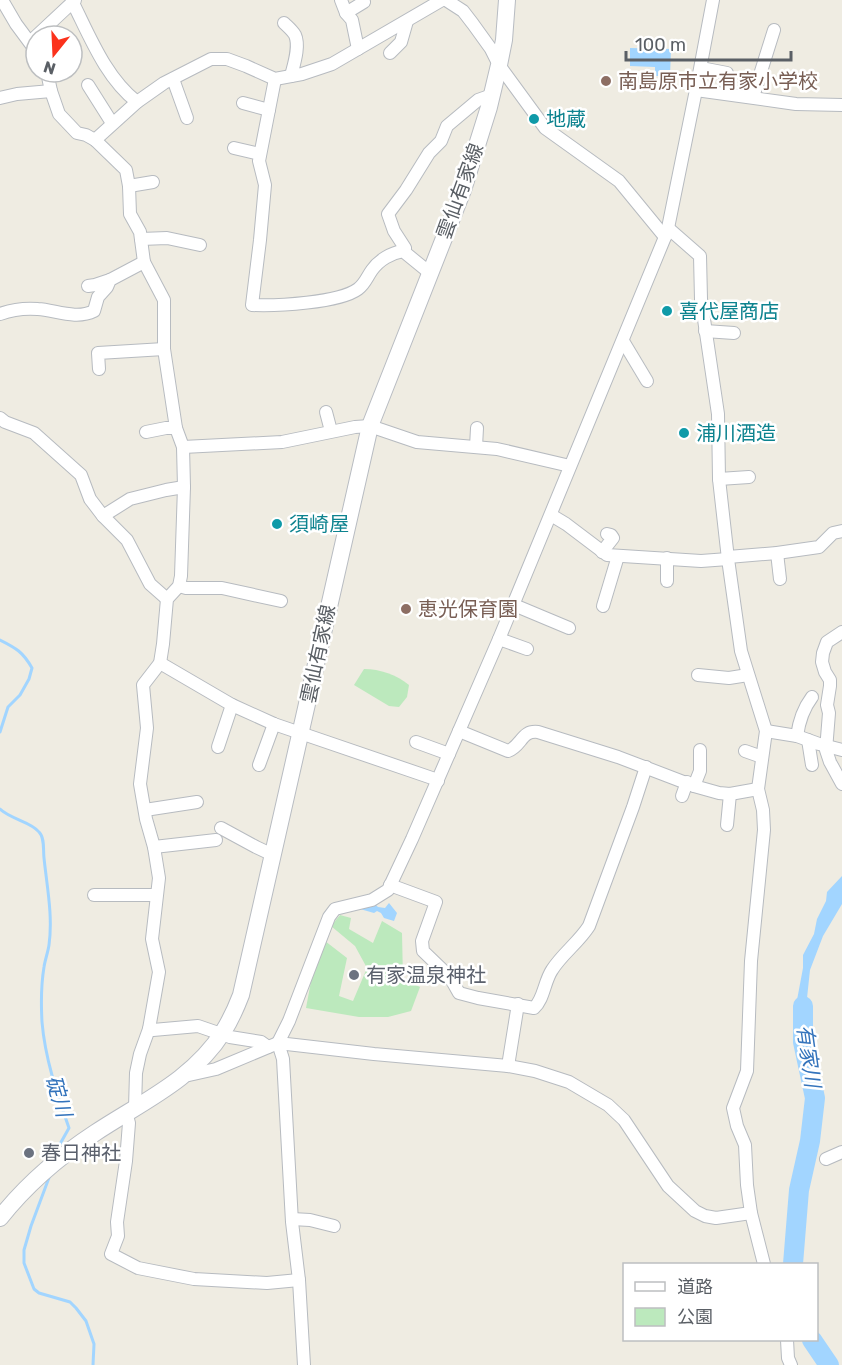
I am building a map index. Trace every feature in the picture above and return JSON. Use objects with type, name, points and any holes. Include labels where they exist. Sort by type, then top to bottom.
[{"type":"main road","name":"雲仙有家線","points":[[0,1218],[25,1190],[92,1134],[186,1074],[205,1056],[222,1034],[241,995],[370,426],[463,190],[499,66],[504,40],[507,0]]},
{"type":"street","points":[[2,0],[24,34]]},
{"type":"street","points":[[341,0],[346,13],[352,20],[358,49]]},
{"type":"street","points":[[95,140],[137,102],[164,83],[212,59],[227,59],[275,79],[291,76],[332,64],[444,0],[463,12],[473,24],[491,49],[499,66],[545,128],[619,181],[666,232],[700,256],[701,299],[718,414],[719,479],[728,558],[741,651],[766,731],[758,789],[764,830],[751,961],[747,1071],[733,1108],[745,1145],[747,1185],[764,1263]]},
{"type":"street","points":[[186,1074],[216,1069],[273,1045],[289,1021],[334,909],[372,900],[388,890],[438,781],[514,604],[666,232],[713,0]]},
{"type":"street","points":[[53,24],[74,1],[91,41],[112,76],[137,102]]},
{"type":"street","points":[[346,13],[364,3]]},
{"type":"street","points":[[390,53],[401,42],[407,21]]},
{"type":"street","points":[[284,23],[293,33],[296,41],[291,76]]},
{"type":"street","points":[[753,97],[774,30]]},
{"type":"street","points":[[701,68],[727,73]]},
{"type":"street","points":[[173,79],[187,118]]},
{"type":"street","points":[[275,79],[260,154],[259,165],[265,185],[252,305],[304,303],[347,295],[362,286],[380,262],[403,251]]},
{"type":"street","points":[[50,84],[59,114],[77,133],[95,140],[126,170],[130,214],[140,232],[144,262],[164,300],[164,350],[176,428],[183,447],[181,576],[179,586],[167,599],[160,663],[143,685],[147,728],[140,784],[159,878],[152,939],[159,972],[149,1029],[138,1064],[117,1222],[118,1236],[111,1254],[138,1268],[194,1279],[267,1283],[299,1280]]},
{"type":"street","points":[[88,85],[112,123]]},
{"type":"street","points":[[696,90],[796,104],[842,105]]},
{"type":"street","points":[[0,98],[51,91]]},
{"type":"street","points":[[403,251],[405,248],[394,231],[388,214],[429,153],[441,141],[447,126],[478,100],[492,95]]},
{"type":"street","points":[[243,103],[269,110]]},
{"type":"street","points":[[234,148],[260,154]]},
{"type":"street","points":[[129,186],[153,182]]},
{"type":"street","points":[[141,239],[167,238],[200,246]]},
{"type":"street","points":[[403,251],[430,273]]},
{"type":"street","points":[[88,285],[110,280],[144,262]]},
{"type":"street","points":[[0,314],[35,308],[60,313],[89,313],[94,311],[98,297],[110,280]]},
{"type":"street","points":[[705,331],[734,333]]},
{"type":"street","points":[[623,341],[647,381]]},
{"type":"street","points":[[99,369],[98,353],[164,350]]},
{"type":"street","points":[[326,412],[331,432]]},
{"type":"street","points":[[0,418],[34,434],[81,475],[90,499],[127,540],[150,584],[167,599]]},
{"type":"street","points":[[183,447],[282,442],[370,426],[417,442],[497,448],[570,466]]},
{"type":"street","points":[[146,432],[176,428]]},
{"type":"street","points":[[476,447],[477,428]]},
{"type":"street","points":[[719,479],[749,477]]},
{"type":"street","points":[[103,516],[130,499],[184,487]]},
{"type":"street","points":[[551,515],[607,555],[701,561],[819,547],[833,533],[842,531]]},
{"type":"street","points":[[602,552],[613,538],[607,534]]},
{"type":"street","points":[[777,553],[780,579]]},
{"type":"street","points":[[603,606],[618,556]]},
{"type":"street","points":[[667,558],[667,581]]},
{"type":"street","points":[[179,586],[222,588],[281,601]]},
{"type":"street","points":[[514,604],[569,628]]},
{"type":"street","points":[[842,632],[827,642],[822,662],[830,680],[826,746],[830,762],[842,784]]},
{"type":"street","points":[[499,639],[527,649]]},
{"type":"street","points":[[160,663],[232,705],[274,724],[438,781]]},
{"type":"street","points":[[698,675],[729,678],[748,675]]},
{"type":"street","points":[[751,711],[748,700],[753,690]]},
{"type":"street","points":[[812,697],[804,708],[799,724],[812,765]]},
{"type":"street","points":[[218,747],[232,705]]},
{"type":"street","points":[[259,765],[274,724]]},
{"type":"street","points":[[459,731],[508,751],[516,747],[527,732],[538,732],[646,766],[719,793],[730,794],[758,789]]},
{"type":"street","points":[[766,731],[802,738],[842,750]]},
{"type":"street","points":[[416,742],[449,754]]},
{"type":"street","points":[[682,796],[700,771],[700,750]]},
{"type":"street","points":[[745,751],[762,757]]},
{"type":"street","points":[[390,885],[436,902],[422,941],[423,951],[450,977],[459,993],[534,1008],[539,1004],[553,968],[589,926],[646,766]]},
{"type":"street","points":[[727,825],[730,794]]},
{"type":"street","points":[[145,810],[197,802]]},
{"type":"street","points":[[154,847],[218,834],[273,855]]},
{"type":"street","points":[[94,895],[156,895]]},
{"type":"street","points":[[508,1065],[518,1004]]},
{"type":"street","points":[[149,1029],[198,1026],[230,1037],[273,1045],[508,1065],[535,1071],[569,1082],[608,1105],[624,1120],[668,1186],[695,1211],[716,1218],[752,1212]]},
{"type":"street","points":[[273,1045],[283,1059],[292,1219],[299,1280],[304,1365]]},
{"type":"street","points":[[826,1160],[842,1152]]},
{"type":"street","points":[[292,1219],[310,1220],[334,1226]]},
{"type":"street","points":[[787,1341],[788,1358],[791,1365]]},
{"type":"green space","points":[[364,669],[388,673],[409,685],[407,697],[399,707],[389,706],[354,685]]},
{"type":"green space","points":[[340,915],[351,918],[349,929],[373,943],[382,921],[402,933],[403,979],[420,987],[411,1011],[388,1017],[359,1017],[306,1008],[314,965],[325,941],[347,958],[339,996],[353,1001],[367,968],[355,946],[331,926]]},
{"type":"water","points":[[630,48],[671,49],[670,76],[655,76],[655,67],[630,66]]},
{"type":"water","points":[[842,876],[842,904],[823,936],[810,970],[802,1045],[797,1000],[803,955],[814,934],[827,892]]},
{"type":"water","points":[[389,903],[397,913],[394,921],[384,918],[377,911],[374,913],[360,909],[375,904],[385,908]]},
{"type":"waterway","name":"碇川","points":[[0,640],[19,651],[32,668],[20,695],[8,707],[0,732]]},
{"type":"waterway","name":"碇川","points":[[0,809],[36,829],[43,841],[50,923],[49,945],[42,981],[42,1022],[49,1062],[69,1128],[58,1152]]},
{"type":"waterway","name":"有家川","points":[[793,1263],[799,1190],[810,1141],[815,1098],[803,1042],[803,1006]]},
{"type":"waterway","name":"碇川","points":[[50,1175],[31,1226],[24,1250],[24,1263],[34,1289],[39,1293],[70,1302],[86,1321],[94,1344],[93,1365]]},
{"type":"waterway","name":"有家川","points":[[813,1341],[829,1365]]},
{"type":"place","name":"南島原市立有家小学校","points":[[606,81]]},
{"type":"place","name":"地蔵","points":[[534,119]]},
{"type":"place","name":"喜代屋商店","points":[[667,311]]},
{"type":"place","name":"浦川酒造","points":[[684,433]]},
{"type":"place","name":"須崎屋","points":[[277,524]]},
{"type":"place","name":"恵光保育園","points":[[406,609]]},
{"type":"place","name":"有家温泉神社","points":[[354,975]]},
{"type":"place","name":"春日神社","points":[[29,1153]]}]
